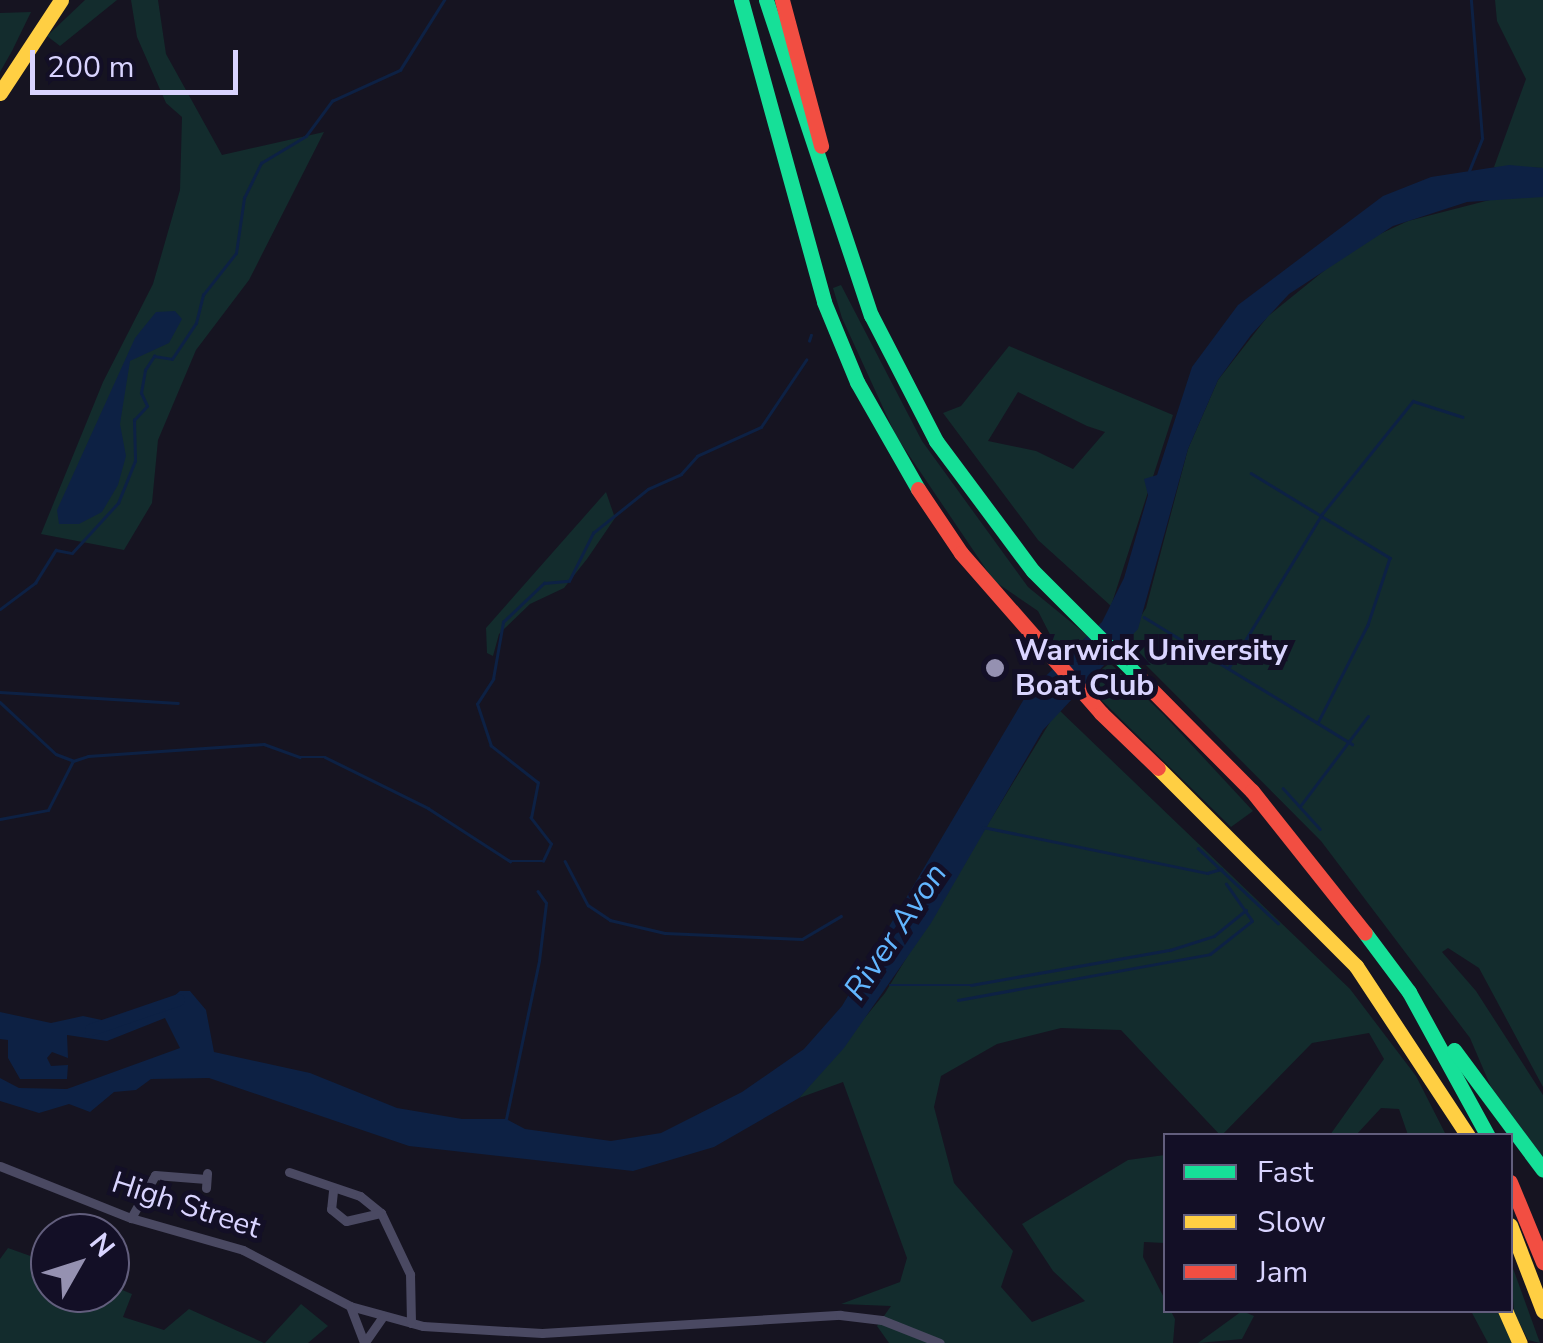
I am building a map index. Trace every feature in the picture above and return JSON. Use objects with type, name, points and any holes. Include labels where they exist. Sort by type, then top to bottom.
[{"type":"highway","points":[[0,93],[61,0]]},
{"type":"highway","points":[[730,0],[767,107]]},
{"type":"highway","points":[[741,0],[767,107],[824,302],[857,382],[925,501],[1011,614],[1100,713],[1286,890],[1393,1015],[1466,1133]]},
{"type":"highway","points":[[766,0],[840,232],[871,315],[936,441],[1047,586],[1252,791],[1300,848],[1543,1170]]},
{"type":"highway","points":[[782,0],[839,203],[840,232]]},
{"type":"highway","points":[[1408,992],[1486,1133]]},
{"type":"highway","points":[[1393,1015],[1454,1133]]},
{"type":"highway","points":[[1513,1189],[1543,1262]]},
{"type":"highway","points":[[1513,1233],[1543,1311]]},
{"type":"highway","points":[[1506,1313],[1520,1343]]},
{"type":"street","name":"High Street","points":[[0,1166],[132,1218],[261,1257],[350,1306],[411,1323],[542,1332],[840,1316],[882,1320],[940,1343]]},
{"type":"street","points":[[289,1172],[333,1191],[360,1196],[381,1213],[410,1274],[411,1323]]},
{"type":"street","points":[[132,1218],[155,1176],[206,1180]]},
{"type":"street","points":[[333,1191],[331,1209],[346,1220],[381,1213]]},
{"type":"street","points":[[350,1306],[364,1343]]},
{"type":"street","points":[[364,1343],[382,1316]]},
{"type":"green space","points":[[85,0],[117,0],[60,46],[47,36]]},
{"type":"green space","points":[[131,0],[158,0],[166,54],[222,155],[324,132],[249,280],[196,350],[158,440],[152,503],[124,550],[41,534],[103,382],[153,284],[180,190],[182,117],[166,103],[137,37]]},
{"type":"green space","points":[[1495,0],[1543,0],[1543,168],[1494,167],[1526,79],[1497,21]]},
{"type":"green space","points":[[31,12],[12,51],[0,72],[0,13]]},
{"type":"green space","points":[[1509,195],[1543,197],[1543,1087],[1479,968],[1448,948],[1442,952],[1476,991],[1543,1095],[1543,1158],[1491,1087],[1470,1038],[1321,841],[1124,643],[1146,608],[1188,449],[1218,380],[1268,316],[1356,245],[1408,221]]},
{"type":"green space","points":[[841,285],[922,441],[1028,587],[1088,636],[1062,658],[1038,611],[994,581],[896,436],[842,318],[833,288]]},
{"type":"green space","points":[[1009,346],[1173,415],[1111,606],[1038,540],[943,413],[961,406]],"holes":[[[1018,392],[1105,432],[1073,469],[1036,451],[988,441]]]},
{"type":"green space","points":[[606,492],[615,518],[587,559],[564,588],[530,604],[499,634],[493,656],[487,653],[486,628]]},
{"type":"green space","points":[[1110,663],[1253,811],[1231,827],[1084,683]]},
{"type":"green space","points":[[1058,709],[1350,989],[1416,1076],[1445,1133],[1407,1133],[1399,1109],[1381,1108],[1358,1133],[1331,1133],[1384,1059],[1369,1033],[1312,1043],[1224,1133],[1218,1133],[1121,1030],[1061,1028],[997,1044],[941,1076],[934,1107],[954,1183],[1013,1251],[1001,1287],[1032,1322],[1085,1301],[1053,1271],[1022,1224],[1128,1160],[1163,1155],[1163,1243],[1144,1242],[1143,1257],[1163,1296],[1163,1313],[1172,1313],[1175,1319],[1173,1343],[889,1343],[877,1326],[891,1306],[841,1304],[900,1282],[907,1258],[843,1082],[799,1098],[885,993]]},
{"type":"green space","points":[[8,1248],[30,1256],[30,1313],[125,1313],[123,1317],[164,1330],[189,1309],[264,1343],[0,1343],[0,1259]]},
{"type":"green space","points":[[1513,1268],[1540,1343],[1528,1340],[1514,1312]]},
{"type":"green space","points":[[301,1304],[328,1326],[308,1343],[265,1343]]},
{"type":"green space","points":[[1239,1313],[1254,1316],[1242,1339],[1198,1343]]},
{"type":"green space","points":[[1472,1313],[1501,1313],[1513,1343],[1488,1343]]},
{"type":"water","points":[[1509,165],[1543,168],[1543,197],[1467,202],[1393,226],[1289,294],[1251,335],[1218,380],[1188,449],[1138,629],[1043,730],[931,923],[844,1048],[799,1098],[714,1147],[633,1171],[409,1146],[209,1078],[151,1079],[136,1090],[114,1092],[90,1112],[69,1104],[39,1113],[0,1101],[0,1078],[19,1088],[67,1089],[180,1048],[165,1018],[107,1041],[67,1035],[68,1058],[52,1052],[47,1058],[51,1066],[68,1065],[67,1079],[20,1079],[8,1058],[8,1040],[0,1039],[0,1012],[51,1023],[83,1016],[116,1023],[160,1008],[180,991],[190,991],[206,1010],[214,1052],[310,1073],[397,1108],[462,1119],[506,1119],[525,1129],[611,1141],[661,1133],[742,1092],[804,1049],[842,1006],[1027,694],[1102,622],[1124,578],[1148,495],[1144,479],[1157,475],[1192,367],[1238,305],[1383,196],[1431,177]]},
{"type":"water","points":[[175,311],[182,319],[169,343],[130,361],[120,424],[126,456],[118,485],[102,512],[79,524],[59,524],[57,510],[135,338],[156,312]]},
{"type":"waterway","points":[[0,609],[35,583],[56,550],[72,553],[118,503],[135,461],[134,420],[147,406],[141,393],[145,370],[154,356],[172,359],[196,323],[203,295],[236,253],[244,198],[261,163],[306,136],[332,101],[400,70],[444,0]]},
{"type":"waterway","points":[[1469,171],[1482,138],[1471,0]]},
{"type":"waterway","points":[[809,341],[811,335]]},
{"type":"waterway","points":[[0,819],[48,810],[73,761],[88,756],[264,744],[300,757],[325,757],[428,808],[510,861],[543,861],[551,844],[531,818],[538,783],[491,746],[477,704],[493,679],[503,622],[544,583],[569,581],[593,533],[648,489],[681,474],[697,456],[761,427],[806,360]]},
{"type":"waterway","points":[[1229,667],[1322,514],[1413,401],[1463,417]]},
{"type":"waterway","points":[[1251,473],[1390,558],[1368,625],[1318,723]]},
{"type":"waterway","points":[[1144,617],[1352,744]]},
{"type":"waterway","points":[[0,692],[178,703]]},
{"type":"waterway","points":[[0,702],[56,754],[72,760]]},
{"type":"waterway","points":[[1301,805],[1368,716]]},
{"type":"waterway","points":[[1283,788],[1320,829]]},
{"type":"waterway","points":[[983,827],[1207,873],[1221,869]]},
{"type":"waterway","points":[[1198,848],[1278,923]]},
{"type":"waterway","points":[[565,861],[588,905],[610,920],[665,933],[802,939],[841,916]]},
{"type":"waterway","points":[[958,1000],[1210,954],[1252,921],[1226,884]]},
{"type":"waterway","points":[[506,1119],[539,961],[546,903],[538,892]]},
{"type":"waterway","points":[[890,985],[971,985],[1170,950],[1214,936],[1246,910]]},
{"type":"waterway","name":"River Avon","points":[[91,1030],[179,1000]]},
{"type":"traffic: fast","points":[[741,0],[824,302],[857,382],[918,489]]},
{"type":"traffic: fast","points":[[766,0],[871,315],[936,441],[1033,571],[1140,678]]},
{"type":"traffic: fast","points":[[1365,933],[1409,992],[1486,1133]]},
{"type":"traffic: fast","points":[[1454,1050],[1543,1170]]},
{"type":"traffic: slow","points":[[0,93],[61,0]]},
{"type":"traffic: slow","points":[[1158,768],[1356,966],[1466,1133]]},
{"type":"traffic: slow","points":[[1513,1233],[1543,1311]]},
{"type":"traffic: slow","points":[[1506,1313],[1520,1343]]},
{"type":"traffic: jam","points":[[782,0],[821,146]]},
{"type":"traffic: jam","points":[[918,489],[961,553],[1101,713],[1158,768]]},
{"type":"traffic: jam","points":[[1140,678],[1252,791],[1365,933]]},
{"type":"traffic: jam","points":[[1513,1189],[1543,1262]]},
{"type":"place","name":"Warwick University Boat Club","points":[[995,668]]}]
